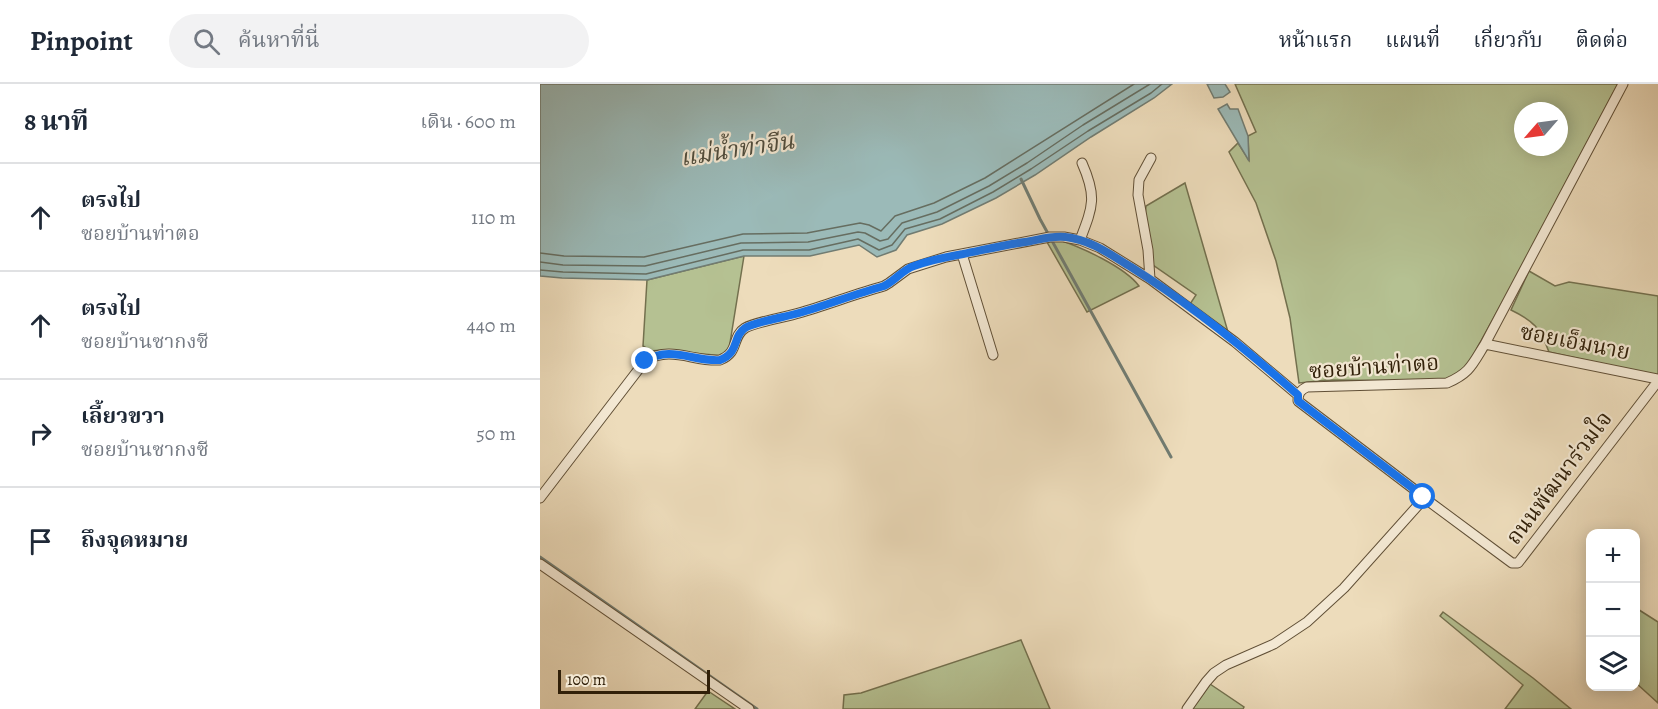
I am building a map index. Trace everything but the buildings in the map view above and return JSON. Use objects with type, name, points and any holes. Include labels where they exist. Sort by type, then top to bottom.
[{"type":"street","name":"ซอยบ้านท่าตอ","points":[[1423,497],[1298,401],[1298,395],[1307,387],[1447,383],[1461,377],[1471,367],[1485,344],[1623,84]]},
{"type":"street","points":[[1150,279],[1148,250],[1138,195],[1139,180],[1151,158]]},
{"type":"street","points":[[1080,240],[1089,216],[1092,199],[1091,187],[1082,163]]},
{"type":"street","points":[[540,498],[645,361],[653,356],[663,353],[720,360],[729,356],[739,335],[746,327],[884,286],[913,266],[1050,237],[1080,240],[1100,248],[1150,279],[1235,342],[1298,395]]},
{"type":"street","points":[[962,254],[993,355]]},
{"type":"street","name":"ซอยเอ็มนาย","points":[[1485,344],[1658,380]]},
{"type":"street","name":"ถนนพัฒนาร่วมใจ","points":[[1423,497],[1512,563],[1518,563],[1658,380]]},
{"type":"street","points":[[1186,709],[1214,673],[1274,644],[1307,622],[1344,588],[1423,497]]},
{"type":"street","points":[[540,564],[749,709]]},
{"type":"green space","points":[[1235,84],[1618,84],[1465,370],[1451,379],[1434,381],[1328,380],[1299,383],[1290,318],[1276,261],[1256,203],[1229,152],[1238,143],[1249,160],[1248,136],[1256,132]]},
{"type":"green space","points":[[1185,183],[1228,332],[1190,304],[1196,295],[1153,265],[1145,216],[1146,206]]},
{"type":"green space","points":[[1059,240],[1079,247],[1113,265],[1139,286],[1087,312],[1047,242]]},
{"type":"green space","points":[[744,256],[729,349],[724,356],[651,351],[643,346],[647,280]]},
{"type":"green space","points":[[1529,271],[1555,286],[1569,282],[1658,296],[1658,376],[1549,352],[1535,326],[1511,310]]},
{"type":"green space","points":[[1640,611],[1658,622],[1658,703],[1640,687]]},
{"type":"green space","points":[[1443,612],[1571,709],[1505,709],[1523,685],[1440,616]]},
{"type":"green space","points":[[1021,640],[1050,709],[843,709],[844,695],[861,693]]},
{"type":"green space","points":[[1210,684],[1244,707],[1243,709],[1192,709]]},
{"type":"green space","points":[[708,691],[735,709],[695,709]]},
{"type":"water","name":"แม่น้ำท่าจีน","points":[[540,84],[1172,84],[1035,175],[996,198],[942,224],[907,235],[896,250],[877,257],[859,245],[810,256],[744,256],[647,280],[540,276]]},
{"type":"water","points":[[1207,84],[1225,84],[1230,92],[1223,97],[1214,98]]},
{"type":"water","points":[[1227,104],[1230,109],[1238,109],[1248,136],[1249,161],[1218,109]]},
{"type":"waterway","points":[[1021,179],[1040,219],[1171,457]]},
{"type":"waterway","points":[[540,557],[757,709]]},
{"type":"route","points":[[645,361],[663,353],[720,360],[729,356],[739,335],[746,327],[884,286],[913,266],[1005,245],[1050,237],[1064,237],[1080,240],[1100,248],[1150,279],[1235,342],[1298,395],[1298,401],[1423,497]]}]
